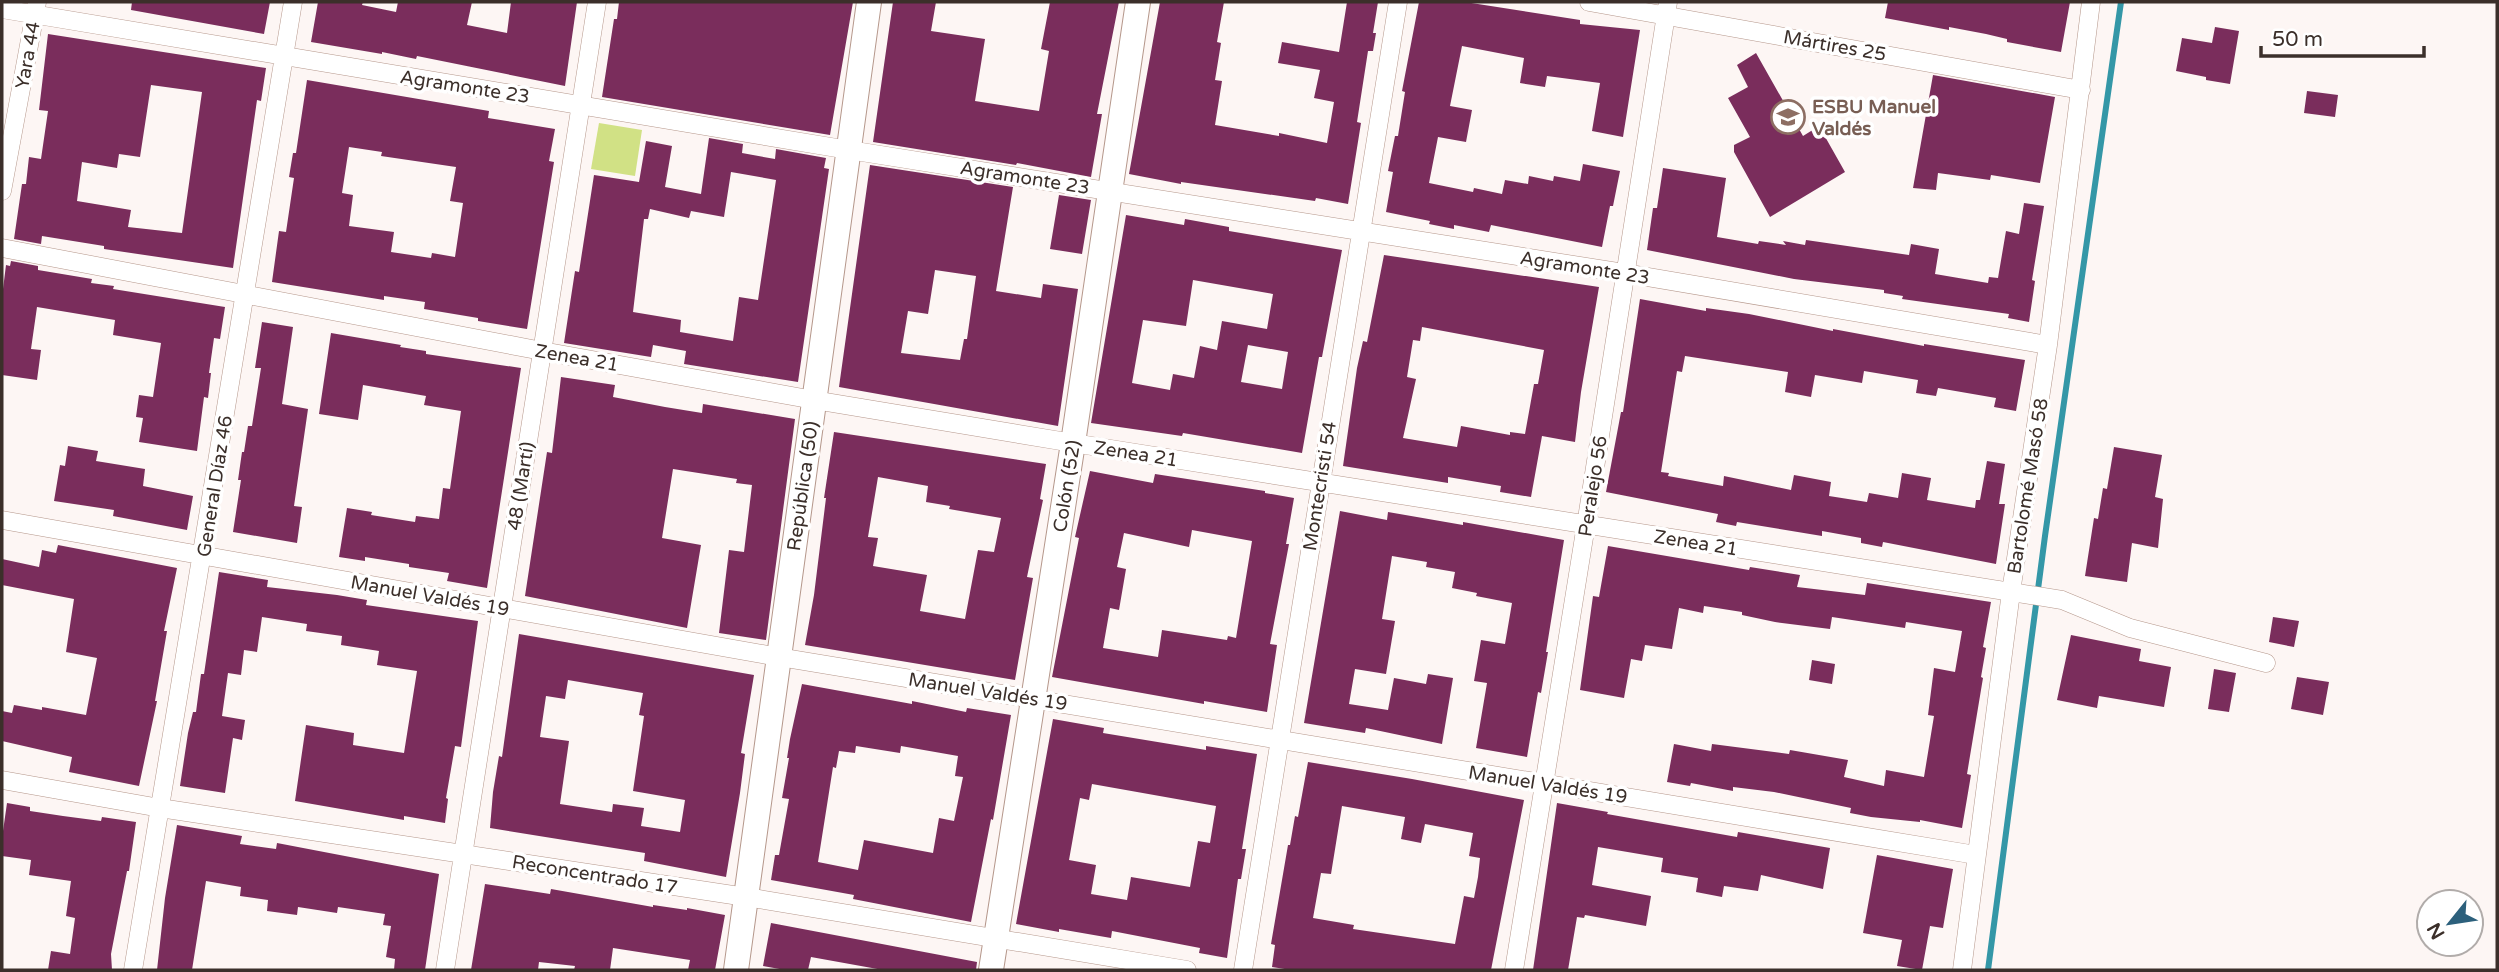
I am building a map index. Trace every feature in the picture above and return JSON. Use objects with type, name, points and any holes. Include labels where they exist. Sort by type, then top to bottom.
[{"type":"main road","name":"República (50)","points":[[736,970],[869,2]]},
{"type":"main road","name":"Colón (52)","points":[[991,970],[1138,2]]},
{"type":"street","name":"General Díaz 46","points":[[133,970],[293,2]]},
{"type":"street","name":"48 (Martí)","points":[[445,970],[597,2]]},
{"type":"street","name":"Montecristi 54","points":[[1243,970],[1398,2]]},
{"type":"street","name":"Mártires 25","points":[[1589,2],[1667,8],[2081,90]]},
{"type":"street","name":"Bartolomé Masó 58","points":[[1962,970],[2011,592],[2048,345],[2091,2]]},
{"type":"street","name":"Agramonte 23","points":[[2,9],[35,8],[284,56],[582,106],[1624,273],[2048,345]]},
{"type":"street","name":"Yara 44","points":[[2,191],[35,8]]},
{"type":"street","name":"Peralejo 56","points":[[1514,970],[1667,8]]},
{"type":"street","name":"Zenea 21","points":[[2,248],[814,400],[2062,600],[2130,628],[2266,663]]},
{"type":"street","name":"Manuel Valdés 19","points":[[2,520],[779,657],[1976,855]]},
{"type":"street","name":"Reconcentrado 17","points":[[2,780],[159,808],[746,897],[1187,970]]},
{"type":"green space","points":[[599,123],[642,130],[635,176],[591,169]]},
{"type":"building","points":[[132,2],[270,2],[264,34],[131,10]]},
{"type":"building","points":[[318,2],[363,2],[362,5],[396,12],[398,2],[472,2],[467,25],[507,33],[511,2],[577,2],[565,86],[417,56],[416,59],[311,42]]},
{"type":"building","points":[[619,2],[853,2],[830,135],[602,97]]},
{"type":"building","points":[[893,2],[936,2],[931,31],[985,39],[975,101],[1039,111],[1049,51],[1041,49],[1050,2],[1119,2],[1097,114],[1102,114],[1091,177],[873,142]]},
{"type":"building","points":[[1160,2],[1224,2],[1217,42],[1221,43],[1215,80],[1222,81],[1215,125],[1279,136],[1279,133],[1327,143],[1334,102],[1314,98],[1320,70],[1278,63],[1282,42],[1339,52],[1347,2],[1378,2],[1373,51],[1368,51],[1357,122],[1361,123],[1348,204],[1316,198],[1315,201],[1181,184],[1129,174]]},
{"type":"building","points":[[1419,2],[1465,2],[1580,20],[1580,24],[1640,30],[1623,137],[1592,131],[1600,83],[1547,76],[1545,87],[1520,83],[1524,58],[1462,46],[1450,106],[1472,110],[1466,142],[1438,137],[1429,183],[1473,192],[1474,188],[1502,194],[1505,180],[1528,184],[1529,176],[1553,181],[1554,176],[1580,181],[1583,164],[1620,171],[1602,247],[1491,225],[1489,232],[1454,225],[1454,229],[1386,212],[1393,172],[1388,171],[1395,136],[1398,136],[1405,92],[1402,91]]},
{"type":"building","points":[[1888,2],[2070,2],[2061,52],[2007,42],[2007,39],[1986,34],[1885,18]]},
{"type":"building","points":[[2215,27],[2239,31],[2230,84],[2176,71],[2182,38],[2212,43]]},
{"type":"building","points":[[48,34],[266,68],[261,101],[257,100],[233,268],[104,249],[104,246],[42,236],[41,244],[14,239],[29,157],[41,159],[48,111],[39,110]],"holes":[[[151,85],[202,92],[182,233],[128,227],[131,210],[77,201],[82,162],[117,168],[119,154],[140,157]]]},
{"type":"building","points":[[1756,53],[1803,136],[1819,126],[1845,172],[1770,217],[1734,152],[1734,145],[1750,137],[1728,98],[1748,87],[1737,65]]},
{"type":"building","points":[[1933,75],[2055,97],[2040,183],[1991,175],[1990,180],[1938,173],[1936,190],[1913,188]]},
{"type":"building","points":[[307,80],[489,111],[488,118],[555,129],[549,161],[554,162],[527,329],[424,309],[425,302],[384,296],[384,300],[272,282],[279,231],[286,232],[294,178],[289,177],[293,153],[296,153]],"holes":[[[349,147],[382,152],[381,156],[456,167],[450,201],[463,203],[455,257],[432,253],[431,258],[391,252],[394,232],[349,226],[353,195],[342,193]]]},
{"type":"building","points":[[2307,91],[2338,95],[2335,117],[2304,113]]},
{"type":"building","points":[[709,138],[743,144],[742,153],[775,159],[776,149],[826,158],[824,168],[829,169],[798,382],[684,364],[686,351],[653,345],[651,357],[564,343],[575,271],[579,272],[594,175],[639,182],[646,141],[672,146],[665,187],[701,194]],"holes":[[[731,172],[776,180],[758,300],[739,297],[733,341],[680,332],[681,320],[633,312],[644,219],[648,219],[650,209],[689,218],[691,211],[724,217]]]},
{"type":"building","points":[[870,165],[1013,187],[996,291],[1041,298],[1043,284],[1078,289],[1058,426],[839,387]],"holes":[[[935,270],[976,276],[967,339],[964,339],[960,360],[901,353],[908,311],[928,314]]]},
{"type":"building","points":[[1663,168],[1726,178],[1717,237],[1758,244],[1759,241],[1786,245],[1783,241],[1805,245],[1806,240],[1909,255],[1911,244],[1939,249],[1935,274],[1988,283],[1989,277],[1998,278],[2006,231],[2019,234],[2024,203],[2044,206],[2032,280],[2035,281],[2029,322],[2008,318],[2009,314],[1902,299],[1903,296],[1884,293],[1884,290],[1794,279],[1647,250],[1653,208],[1657,208]]},
{"type":"building","points":[[1059,195],[1091,200],[1082,254],[1050,249]]},
{"type":"building","points":[[1126,215],[1184,225],[1185,219],[1229,227],[1229,231],[1342,250],[1302,453],[1183,433],[1182,436],[1091,423]],"holes":[[[1193,280],[1273,294],[1267,329],[1222,321],[1217,350],[1200,346],[1194,378],[1173,374],[1170,390],[1132,383],[1143,320],[1186,326]],[[1248,345],[1288,352],[1282,389],[1241,382]]]},
{"type":"building","points":[[1384,255],[1599,287],[1575,442],[1542,436],[1531,497],[1500,492],[1501,486],[1448,477],[1448,483],[1343,466],[1357,368],[1363,341],[1367,342]],"holes":[[[1422,327],[1544,350],[1538,384],[1534,384],[1525,434],[1510,432],[1510,435],[1461,426],[1457,447],[1403,438],[1416,379],[1407,377],[1413,340],[1420,341]]]},
{"type":"building","points":[[11,261],[38,266],[38,270],[92,279],[91,283],[114,286],[113,289],[225,307],[220,339],[214,338],[208,398],[204,397],[197,451],[139,442],[143,418],[136,417],[139,395],[153,397],[161,343],[113,335],[115,320],[37,307],[31,349],[41,350],[37,380],[2,375],[2,297],[6,265],[10,266]]},
{"type":"building","points":[[1640,299],[1706,311],[1706,308],[1749,314],[1833,331],[2025,360],[2016,411],[1994,407],[1996,398],[1938,388],[1936,396],[1916,393],[1918,380],[1864,371],[1862,383],[1815,375],[1811,397],[1785,392],[1788,372],[1685,356],[1682,372],[1677,371],[1661,472],[1669,473],[1668,476],[1723,486],[1724,476],[1791,490],[1794,475],[1831,482],[1829,496],[1867,502],[1869,493],[1898,498],[1902,473],[1931,478],[1927,500],[1975,508],[1976,500],[1980,500],[1987,461],[2005,464],[1999,504],[2005,504],[1996,564],[1883,542],[1882,547],[1861,543],[1861,538],[1822,531],[1822,536],[1737,522],[1736,526],[1716,522],[1718,514],[1606,492],[1623,412]]},
{"type":"building","points":[[262,322],[293,327],[282,404],[308,409],[294,506],[302,507],[297,543],[233,532],[241,480],[238,480],[242,452],[248,426],[252,426],[261,368],[255,368]]},
{"type":"building","points":[[331,333],[401,345],[400,347],[426,351],[426,354],[521,368],[487,588],[447,581],[449,573],[409,567],[409,564],[365,557],[365,561],[339,557],[347,508],[415,522],[416,516],[439,519],[443,488],[450,489],[461,411],[424,405],[426,396],[363,385],[358,420],[319,414]]},
{"type":"building","points":[[561,377],[615,385],[613,397],[665,407],[702,413],[703,404],[795,419],[766,640],[719,633],[729,550],[744,552],[752,485],[736,483],[737,479],[673,469],[662,538],[701,545],[687,628],[525,596],[547,452],[552,453]]},
{"type":"building","points":[[834,432],[1046,464],[1040,499],[1043,500],[1027,577],[1033,578],[1015,680],[805,645],[814,595]],"holes":[[[878,477],[928,486],[926,502],[1001,518],[994,552],[978,550],[965,619],[920,611],[927,575],[873,566],[878,538],[868,537]]]},
{"type":"building","points":[[68,446],[98,451],[96,461],[145,469],[143,486],[193,496],[187,530],[113,516],[114,510],[54,501],[60,465],[65,466]]},
{"type":"building","points":[[2114,447],[2162,455],[2155,497],[2163,499],[2158,548],[2132,543],[2127,582],[2085,576],[2094,518],[2098,519],[2103,488],[2107,489]]},
{"type":"building","points":[[1090,471],[1153,483],[1155,474],[1294,498],[1286,544],[1289,544],[1270,644],[1277,645],[1267,712],[1204,701],[1204,704],[1052,677],[1079,538],[1075,537]],"holes":[[[1192,530],[1252,541],[1236,638],[1228,636],[1227,640],[1162,630],[1158,657],[1103,648],[1110,608],[1119,610],[1126,569],[1117,567],[1124,533],[1189,547]]]},
{"type":"building","points":[[1340,511],[1387,520],[1388,512],[1564,540],[1548,652],[1527,757],[1476,748],[1487,683],[1474,681],[1481,640],[1505,644],[1512,603],[1452,588],[1455,572],[1426,567],[1427,562],[1392,556],[1382,619],[1395,621],[1386,674],[1355,669],[1349,704],[1388,710],[1394,678],[1426,684],[1428,674],[1453,678],[1442,744],[1366,728],[1365,733],[1304,723]]},
{"type":"building","points":[[58,545],[177,568],[164,631],[167,631],[157,701],[139,786],[69,772],[72,757],[2,741],[2,711],[12,713],[14,705],[86,715],[97,658],[66,652],[74,599],[2,585],[2,559],[39,567],[42,550],[56,553]]},
{"type":"building","points":[[1608,546],[1749,570],[1750,567],[1800,575],[1797,587],[1865,595],[1867,583],[1991,602],[1983,647],[1986,648],[1983,678],[1967,774],[1971,775],[1962,828],[1920,820],[1850,813],[1851,808],[1774,792],[1733,787],[1733,791],[1691,783],[1690,786],[1667,782],[1674,744],[1711,751],[1712,744],[1789,754],[1790,750],[1848,760],[1844,777],[1884,786],[1886,770],[1924,777],[1934,716],[1928,715],[1934,668],[1955,672],[1962,631],[1906,622],[1905,628],[1832,617],[1830,629],[1775,622],[1742,615],[1742,612],[1704,606],[1703,613],[1679,608],[1672,649],[1645,645],[1642,661],[1631,659],[1624,698],[1580,690],[1593,596],[1599,597]]},
{"type":"building","points":[[219,572],[268,580],[267,587],[337,595],[367,600],[366,605],[478,621],[461,747],[455,746],[446,798],[445,823],[404,816],[404,820],[295,801],[306,725],[354,733],[353,745],[404,753],[417,671],[377,665],[379,651],[341,645],[342,636],[306,631],[307,624],[262,617],[257,652],[244,650],[241,675],[228,673],[222,716],[245,720],[242,740],[233,738],[225,793],[180,786],[188,733],[193,712],[196,712],[201,674],[204,674]]},
{"type":"building","points":[[2273,617],[2299,621],[2294,647],[2269,642]]},
{"type":"building","points":[[519,634],[754,675],[741,753],[745,754],[740,793],[726,877],[644,861],[645,853],[490,828],[499,756],[502,757]],"holes":[[[568,680],[643,693],[639,715],[644,716],[633,791],[685,800],[680,832],[641,826],[644,808],[613,804],[612,812],[560,804],[569,741],[540,737],[546,696],[565,699]]]},
{"type":"building","points":[[2071,635],[2141,649],[2139,661],[2171,667],[2164,707],[2099,696],[2097,708],[2057,700]]},
{"type":"building","points":[[1812,660],[1835,664],[1832,684],[1809,680]]},
{"type":"building","points":[[2214,669],[2236,673],[2229,712],[2208,709]]},
{"type":"building","points":[[2297,677],[2329,682],[2323,715],[2291,709]]},
{"type":"building","points":[[802,684],[912,704],[912,701],[966,712],[967,708],[1011,715],[993,820],[991,819],[971,922],[853,899],[854,895],[771,880],[775,855],[779,855],[789,799],[782,798],[790,739]],"holes":[[[856,746],[900,753],[901,746],[958,756],[955,776],[963,777],[954,821],[939,818],[933,853],[864,840],[858,870],[818,862],[833,767],[836,768],[839,751],[855,753]]]},
{"type":"building","points":[[1053,719],[1104,728],[1103,733],[1206,750],[1206,746],[1257,754],[1242,849],[1246,849],[1241,879],[1238,879],[1227,958],[1199,953],[1200,948],[1112,931],[1111,938],[1016,924]],"holes":[[[1092,784],[1216,806],[1210,843],[1198,841],[1190,887],[1131,877],[1127,900],[1091,894],[1096,865],[1069,860],[1080,798],[1089,800]]]},
{"type":"building","points":[[1308,762],[1524,800],[1491,970],[1291,970],[1272,967],[1275,945],[1271,944],[1288,845],[1295,816],[1298,817]],"holes":[[[1342,806],[1405,817],[1401,839],[1421,843],[1425,824],[1473,833],[1469,856],[1480,858],[1478,877],[1474,898],[1464,896],[1455,944],[1353,929],[1354,925],[1313,918],[1321,873],[1331,874]]]},
{"type":"building","points":[[7,803],[30,807],[30,811],[63,816],[101,821],[102,817],[136,822],[129,871],[111,954],[112,970],[48,970],[51,951],[70,954],[75,918],[66,916],[71,881],[29,875],[31,860],[2,856]]},
{"type":"building","points":[[1557,803],[1737,837],[1738,832],[1830,848],[1823,889],[1761,875],[1758,891],[1724,886],[1722,897],[1696,892],[1698,878],[1661,872],[1663,858],[1598,847],[1592,885],[1651,896],[1646,926],[1585,915],[1584,918],[1577,917],[1568,970],[1533,970]]},
{"type":"building","points":[[177,825],[242,836],[240,844],[276,849],[277,843],[439,874],[425,970],[394,970],[395,959],[386,957],[391,926],[383,925],[385,914],[338,907],[337,913],[298,907],[297,915],[267,911],[268,900],[240,896],[241,887],[206,881],[192,970],[157,970]]},
{"type":"building","points":[[1877,855],[1953,869],[1943,928],[1930,926],[1922,970],[1897,966],[1902,940],[1863,933]]},
{"type":"building","points":[[485,884],[550,894],[551,889],[653,907],[687,908],[725,915],[715,970],[688,970],[690,960],[613,948],[610,970],[574,970],[575,966],[539,962],[538,970],[471,970]]},
{"type":"building","points":[[771,923],[977,962],[976,970],[883,970],[811,957],[808,970],[763,966]]},
{"type":"waterway","points":[[1988,970],[2045,536],[2121,2]]},
{"type":"place","name":"ESBU Manuel Valdés","points":[[1788,117]]}]
